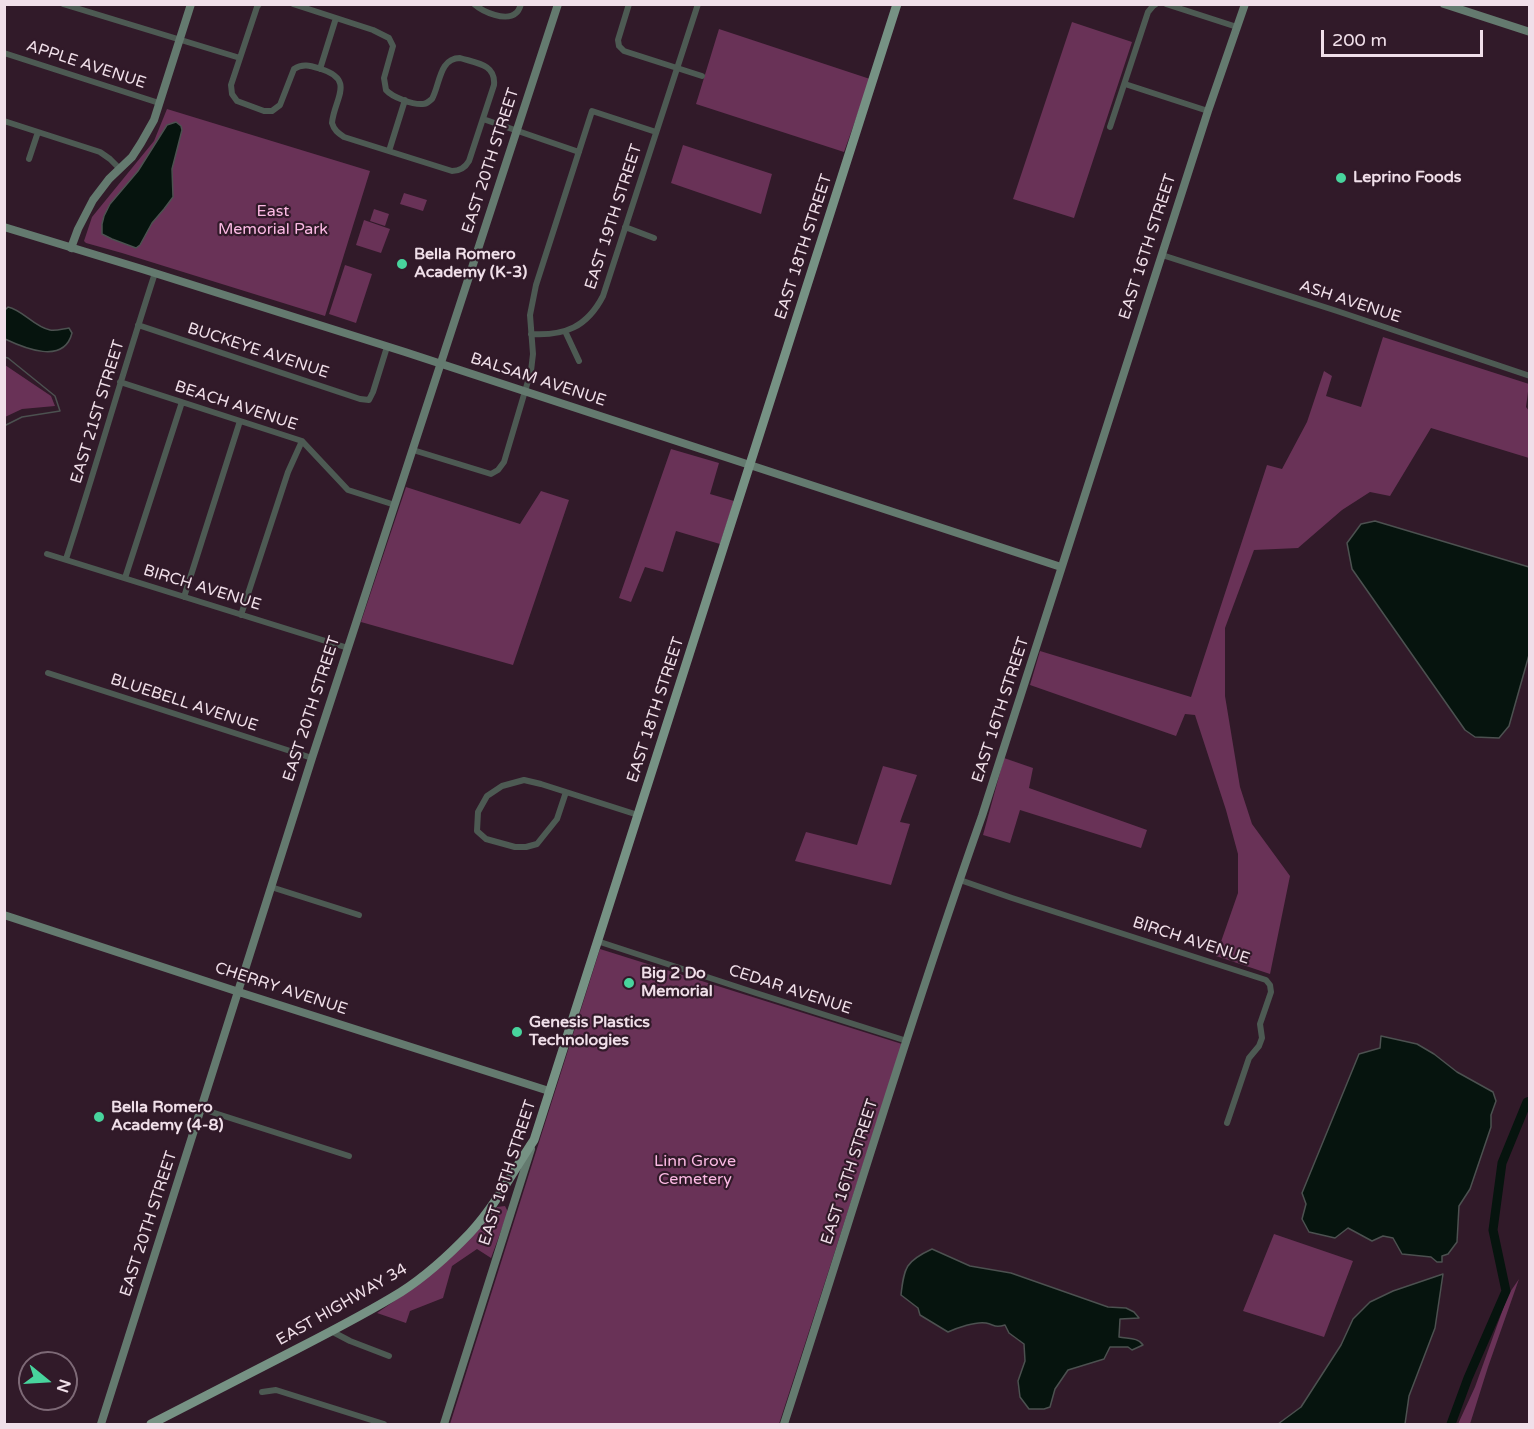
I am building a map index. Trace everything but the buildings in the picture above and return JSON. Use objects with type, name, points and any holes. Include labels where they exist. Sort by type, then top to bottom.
[{"type":"main road","name":"EAST 18TH STREET","points":[[534,1140],[897,4]]},
{"type":"main road","name":"EAST HIGHWAY 34","points":[[151,1425],[331,1331],[417,1281],[470,1233],[498,1198],[534,1140]]},
{"type":"street","points":[[63,4],[240,58]]},
{"type":"street","points":[[71,248],[93,200],[132,156],[154,120],[191,4]]},
{"type":"street","points":[[259,4],[231,85],[235,99],[272,111],[280,105],[294,69],[302,65],[320,69],[334,74],[341,83],[333,126],[336,132],[344,137],[452,171],[460,170],[469,162],[494,85],[493,74],[485,66],[460,58],[449,60],[445,64],[432,99],[423,104],[405,100],[389,94],[385,87],[384,78],[393,46],[389,38],[374,30],[293,4]]},
{"type":"street","points":[[474,4],[481,9],[511,16],[516,13],[521,4]]},
{"type":"street","name":"EAST 20TH STREET","points":[[101,1425],[312,758],[558,4]]},
{"type":"street","points":[[629,4],[618,40],[619,46],[624,51],[702,76]]},
{"type":"street","name":"EAST 19TH STREET","points":[[531,334],[547,335],[566,331],[580,324],[598,305],[609,280],[698,4]]},
{"type":"street","points":[[1110,127],[1148,12],[1156,4]]},
{"type":"street","points":[[1166,4],[1237,27]]},
{"type":"street","name":"EAST 16TH STREET","points":[[784,1425],[1208,111],[1245,4]]},
{"type":"street","points":[[1444,4],[1530,32]]},
{"type":"street","points":[[320,69],[336,18]]},
{"type":"street","name":"APPLE AVENUE","points":[[4,53],[159,103]]},
{"type":"street","points":[[1125,84],[1208,111]]},
{"type":"street","points":[[389,151],[405,100]]},
{"type":"street","points":[[413,450],[491,474],[498,470],[504,462],[531,371],[533,354],[530,315],[536,285],[592,111],[656,132]]},
{"type":"street","points":[[483,119],[579,152]]},
{"type":"street","points":[[4,121],[100,152],[119,168]]},
{"type":"street","points":[[30,159],[38,132]]},
{"type":"street","name":"BALSAM AVENUE","points":[[4,227],[441,364],[526,387],[750,465],[1061,567]]},
{"type":"street","points":[[625,228],[654,238]]},
{"type":"street","name":"ASH AVENUE","points":[[1162,255],[1530,376]]},
{"type":"street","name":"EAST 21ST STREET","points":[[66,559],[155,273]]},
{"type":"street","name":"BUCKEYE AVENUE","points":[[138,325],[360,399],[369,400],[374,392],[387,347]]},
{"type":"street","points":[[566,331],[579,361]]},
{"type":"street","name":"BEACH AVENUE","points":[[120,382],[302,441],[348,490],[395,505]]},
{"type":"street","points":[[125,578],[182,402]]},
{"type":"street","points":[[184,597],[240,421]]},
{"type":"street","points":[[241,615],[284,482],[302,441]]},
{"type":"street","name":"BIRCH AVENUE","points":[[47,554],[348,648]]},
{"type":"street","name":"BLUEBELL AVENUE","points":[[48,673],[312,758]]},
{"type":"street","points":[[566,792],[557,819],[537,844],[526,848],[515,847],[486,839],[477,831],[478,812],[487,796],[502,786],[524,780],[541,784],[566,792],[638,816]]},
{"type":"street","name":"BIRCH AVENUE","points":[[960,880],[1266,980],[1271,992],[1260,1024],[1262,1038],[1259,1046],[1249,1058],[1227,1124]]},
{"type":"street","points":[[271,887],[359,915]]},
{"type":"street","name":"CHERRY AVENUE","points":[[4,915],[549,1091]]},
{"type":"street","name":"CEDAR AVENUE","points":[[597,941],[907,1041]]},
{"type":"street","points":[[202,1109],[349,1156]]},
{"type":"street","name":"EAST 18TH STREET","points":[[444,1425],[534,1140]]},
{"type":"street","points":[[498,1198],[513,1204]]},
{"type":"street","points":[[331,1331],[389,1356]]},
{"type":"street","points":[[262,1392],[276,1390],[384,1425]]},
{"type":"green space","points":[[1072,22],[1132,42],[1074,218],[1013,199]]},
{"type":"green space","points":[[719,29],[870,79],[844,152],[696,104]]},
{"type":"green space","name":"East Memorial Park","points":[[167,109],[370,171],[325,316],[84,241],[92,217],[154,141]]},
{"type":"green space","points":[[683,145],[772,174],[761,214],[671,183]]},
{"type":"green space","points":[[404,193],[427,200],[423,211],[400,204]]},
{"type":"green space","points":[[374,209],[389,214],[385,226],[370,221]]},
{"type":"green space","points":[[364,220],[390,229],[381,253],[356,245]]},
{"type":"green space","points":[[345,265],[372,274],[356,323],[329,314]]},
{"type":"green space","points":[[1383,337],[1529,384],[1526,407],[1529,411],[1529,458],[1431,428],[1390,496],[1370,492],[1342,510],[1298,548],[1254,550],[1225,628],[1225,696],[1240,787],[1252,824],[1290,876],[1270,974],[1216,956],[1238,893],[1238,854],[1195,715],[1185,714],[1176,736],[1030,685],[1040,651],[1191,697],[1267,465],[1282,469],[1307,422],[1324,371],[1332,376],[1326,396],[1361,407]]},
{"type":"green space","points":[[5,365],[51,396],[55,406],[22,409],[5,417]]},
{"type":"green space","points":[[671,449],[719,463],[710,494],[734,501],[720,544],[676,531],[663,572],[645,567],[631,602],[619,598]]},
{"type":"green space","points":[[406,487],[520,524],[541,491],[569,500],[513,665],[361,622]]},
{"type":"green space","points":[[1004,758],[1033,768],[1029,788],[1147,830],[1141,848],[1020,810],[1010,843],[983,835]]},
{"type":"green space","points":[[883,766],[917,775],[900,822],[910,824],[891,885],[795,861],[806,832],[857,845]]},
{"type":"green space","name":"Linn Grove Cemetery","points":[[600,949],[902,1044],[779,1424],[450,1424]]},
{"type":"green space","points":[[505,1206],[508,1212],[491,1258],[477,1249],[452,1266],[443,1298],[410,1311],[406,1323],[377,1313],[406,1293],[473,1234],[497,1207]]},
{"type":"green space","points":[[1274,1234],[1353,1261],[1324,1337],[1243,1311]]},
{"type":"green space","points":[[1519,1279],[1470,1424],[1458,1424],[1475,1387],[1508,1295]]},
{"type":"shaded area","points":[[176,122],[182,130],[172,169],[173,197],[136,248],[102,234],[104,216],[110,204],[138,171],[167,125]]},
{"type":"shaded area","points":[[8,307],[19,311],[44,328],[55,330],[69,328],[72,333],[68,343],[61,349],[43,351],[5,339],[5,310]]},
{"type":"shaded area","points":[[1375,521],[1529,567],[1529,655],[1509,726],[1499,738],[1475,737],[1465,730],[1352,569],[1347,543],[1361,524]]},
{"type":"shaded area","points":[[1381,1036],[1417,1044],[1457,1072],[1493,1092],[1496,1101],[1491,1115],[1491,1127],[1470,1189],[1459,1206],[1457,1242],[1448,1254],[1442,1256],[1442,1262],[1437,1262],[1431,1257],[1402,1254],[1393,1238],[1383,1236],[1372,1241],[1348,1228],[1335,1238],[1309,1232],[1302,1219],[1306,1204],[1302,1193],[1359,1054],[1380,1048]]},
{"type":"shaded area","points":[[932,1249],[970,1266],[1011,1273],[1108,1307],[1126,1308],[1139,1318],[1120,1319],[1119,1337],[1135,1339],[1143,1345],[1132,1350],[1128,1347],[1110,1347],[1104,1359],[1068,1370],[1055,1389],[1050,1407],[1029,1409],[1020,1397],[1018,1381],[1025,1361],[1024,1344],[1009,1333],[1005,1325],[977,1323],[948,1332],[920,1315],[918,1308],[901,1295],[903,1278],[908,1266],[917,1257]]},
{"type":"shaded area","points":[[1443,1274],[1435,1328],[1409,1396],[1405,1424],[1278,1424],[1301,1407],[1341,1345],[1353,1319],[1370,1302],[1393,1291]]},
{"type":"waterway","points":[[4,357],[55,396],[60,411],[22,417],[4,426]]},
{"type":"waterway","points":[[1451,1424],[1468,1378],[1506,1291],[1493,1230],[1502,1163],[1527,1102],[1530,1101]]},
{"type":"place","name":"Leprino Foods","points":[[1341,178]]},
{"type":"place","name":"Bella Romero Academy (K-3)","points":[[402,264]]},
{"type":"place","name":"Big 2 Do Memorial","points":[[629,983]]},
{"type":"place","name":"Genesis Plastics Technologies","points":[[517,1032]]},
{"type":"place","name":"Bella Romero Academy (4-8)","points":[[99,1117]]}]
